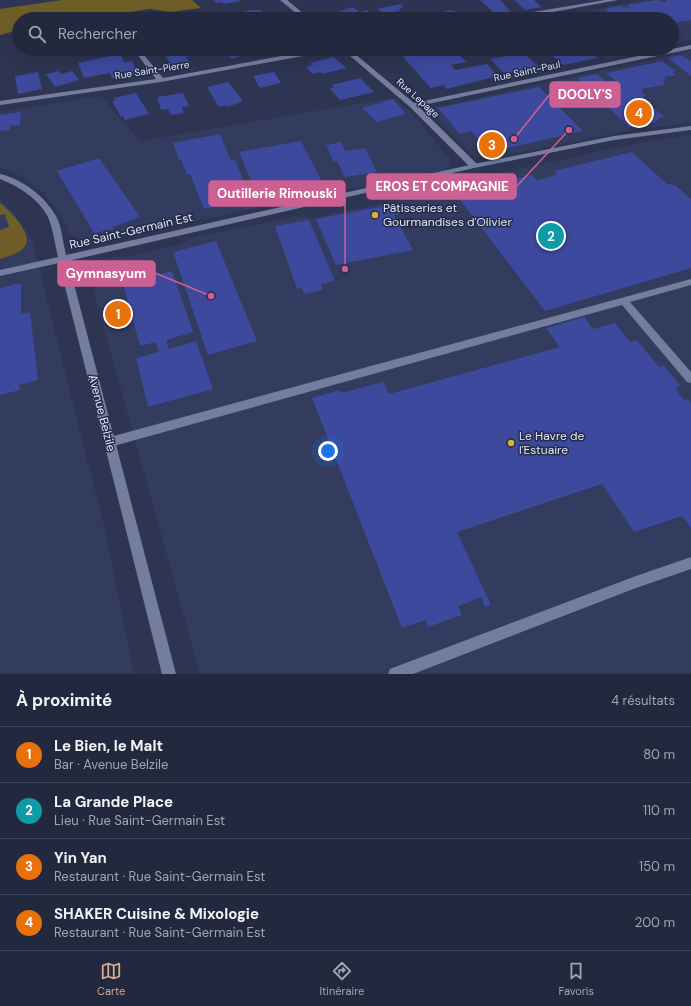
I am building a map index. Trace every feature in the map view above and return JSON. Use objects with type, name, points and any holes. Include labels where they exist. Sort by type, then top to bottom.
[{"type":"street","points":[[283,0],[298,12]]},
{"type":"street","points":[[545,12],[615,0]]},
{"type":"street","name":"Rue Saint-Paul","points":[[679,50],[691,47]]},
{"type":"street","points":[[142,56],[161,80]]},
{"type":"street","name":"Rue Saint-Pierre","points":[[0,103],[161,80],[292,56]]},
{"type":"street","name":"Rue Lepage","points":[[354,56],[413,105],[474,166]]},
{"type":"street","name":"Rue Saint-Paul","points":[[413,105],[648,56]]},
{"type":"street","name":"Rue Saint-Germain Est","points":[[0,273],[474,166],[614,138],[691,128]]},
{"type":"street","name":"Avenue Belzile","points":[[0,176],[12,180],[37,197],[52,217],[169,674]]},
{"type":"street","points":[[110,442],[691,282]]},
{"type":"street","points":[[624,301],[691,379]]},
{"type":"street","points":[[395,674],[636,582],[691,563]]},
{"type":"shaded area","points":[[62,0],[192,0],[201,8],[171,12],[150,9],[130,12],[12,12],[12,32],[0,35],[0,9]]},
{"type":"shaded area","points":[[643,0],[691,0],[691,40],[679,43],[679,12],[594,12],[592,10]]},
{"type":"shaded area","points":[[691,51],[691,122],[621,132],[487,159],[472,155],[428,109],[668,56],[679,56],[679,54]]},
{"type":"shaded area","points":[[603,56],[620,56],[607,59]]},
{"type":"shaded area","points":[[101,96],[140,141],[393,98],[411,112],[447,156],[451,164],[446,171],[425,176],[318,195],[90,243],[81,241],[69,232],[61,215],[43,192],[19,175],[0,167],[0,112]]},
{"type":"shaded area","points":[[691,135],[691,674],[200,674],[95,296],[90,277],[91,268],[99,260],[131,256],[177,245],[195,237],[299,216],[311,218],[424,195],[439,186],[648,141]]},
{"type":"shaded area","points":[[0,200],[12,210],[32,240],[105,530],[134,674],[0,674]]},
{"type":"shaded area","points":[[0,203],[19,223],[26,235],[27,241],[23,249],[20,251],[0,259],[0,230],[9,227],[5,214],[0,215]]},
{"type":"building","points":[[214,0],[240,1],[224,4],[222,2],[216,3]]},
{"type":"building","points":[[480,0],[500,0],[511,12],[493,12]]},
{"type":"building","points":[[514,0],[534,0],[542,7],[525,10]]},
{"type":"building","points":[[656,0],[664,2],[667,1],[666,0],[691,0],[691,20],[679,22],[679,12],[608,12],[604,9],[620,6],[630,8],[627,5]]},
{"type":"building","points":[[400,4],[404,7],[399,8],[401,10],[395,12],[382,12],[377,9]]},
{"type":"building","points":[[353,7],[359,12],[338,12]]},
{"type":"building","points":[[260,10],[262,12],[243,12]]},
{"type":"building","points":[[367,10],[370,12],[359,12]]},
{"type":"building","points":[[449,10],[459,12],[443,12]]},
{"type":"building","points":[[679,55],[691,61],[691,76],[668,58]]},
{"type":"building","points":[[111,56],[121,56],[124,62],[132,61],[138,73],[121,78],[112,78],[110,73],[84,78],[78,63]]},
{"type":"building","points":[[166,56],[191,56],[186,57],[190,63],[172,67]]},
{"type":"building","points":[[229,56],[241,56],[232,59]]},
{"type":"building","points":[[402,56],[460,56],[467,62],[451,65],[455,70],[487,64],[498,76],[446,89],[444,85],[431,88]]},
{"type":"building","points":[[507,56],[527,56],[539,67],[505,74],[490,59]]},
{"type":"building","points":[[553,56],[596,56],[598,58],[563,65]]},
{"type":"building","points":[[333,57],[347,68],[322,74],[320,72],[313,74],[306,67],[313,65],[310,63]]},
{"type":"building","points":[[662,61],[676,71],[672,72],[676,75],[665,77],[664,85],[642,89],[641,92],[646,96],[642,97],[664,117],[659,118],[656,122],[629,127],[578,78],[597,74],[615,89],[623,87],[606,73]]},
{"type":"building","points":[[58,71],[61,74],[72,71],[79,80],[55,87],[46,74]]},
{"type":"building","points":[[38,72],[42,89],[18,94],[15,76]]},
{"type":"building","points":[[274,72],[281,83],[260,88],[253,76]]},
{"type":"building","points":[[360,78],[374,92],[340,100],[330,89],[334,87],[332,85]]},
{"type":"building","points":[[228,82],[243,101],[228,107],[227,105],[219,107],[207,87]]},
{"type":"building","points":[[539,87],[583,131],[503,149],[500,151],[489,152],[480,148],[478,145],[479,140],[471,131],[460,134],[438,108]]},
{"type":"building","points":[[136,93],[149,114],[125,120],[123,116],[121,117],[112,101],[115,100],[114,98]]},
{"type":"building","points":[[183,93],[189,106],[182,107],[184,113],[171,115],[168,109],[161,110],[157,97]]},
{"type":"building","points":[[393,99],[406,114],[377,122],[362,108]]},
{"type":"building","points":[[21,112],[20,125],[10,126],[10,130],[0,131],[0,115]]},
{"type":"building","points":[[220,134],[231,161],[235,160],[251,199],[204,209],[190,174],[187,175],[181,159],[179,160],[173,143]]},
{"type":"building","points":[[301,141],[322,182],[280,193],[279,191],[257,195],[239,152]]},
{"type":"building","points":[[341,142],[345,151],[365,148],[377,172],[345,177],[337,161],[334,162],[326,145]]},
{"type":"building","points":[[632,152],[667,184],[675,185],[691,199],[691,268],[545,311],[455,193],[532,175],[537,180],[557,175],[554,171]]},
{"type":"building","points":[[99,158],[140,217],[112,227],[114,229],[94,233],[57,171]]},
{"type":"building","points":[[394,204],[400,214],[394,215],[413,250],[336,265],[316,219]]},
{"type":"building","points":[[309,220],[335,281],[321,284],[323,290],[304,294],[302,288],[297,289],[275,226]]},
{"type":"building","points":[[216,241],[257,341],[208,355],[173,252]]},
{"type":"building","points":[[172,271],[193,332],[166,340],[169,349],[196,341],[213,389],[148,407],[136,358],[159,352],[156,342],[140,346],[123,284]]},
{"type":"building","points":[[21,283],[21,314],[30,312],[38,380],[19,385],[20,390],[0,395],[0,288]]},
{"type":"building","name":"Le Havre de l'Estuaire","points":[[584,317],[593,329],[615,323],[630,342],[637,340],[659,367],[664,366],[681,386],[675,388],[684,400],[688,399],[691,403],[691,528],[682,516],[634,532],[602,484],[457,532],[491,605],[485,607],[481,597],[458,606],[462,615],[428,627],[426,620],[402,628],[312,398],[340,390],[341,393],[383,382],[389,394],[560,347],[546,328]]},
{"type":"place","name":"SHAKER Cuisine & Mixologie","points":[[639,113]]},
{"type":"place","name":"EROS ET COMPAGNIE","points":[[569,130]]},
{"type":"place","name":"DOOLY'S","points":[[514,139]]},
{"type":"place","name":"Yin Yan","points":[[492,145]]},
{"type":"place","name":"Pâtisseries et Gourmandises d'Olivier","points":[[375,215]]},
{"type":"place","name":"La Grande Place","points":[[551,236]]},
{"type":"place","name":"Outillerie Rimouski","points":[[345,269]]},
{"type":"place","name":"Gymnasyum","points":[[211,296]]},
{"type":"place","name":"Le Bien, le Malt","points":[[118,314]]},
{"type":"place","name":"Le Havre de l'Estuaire","points":[[511,443]]}]
